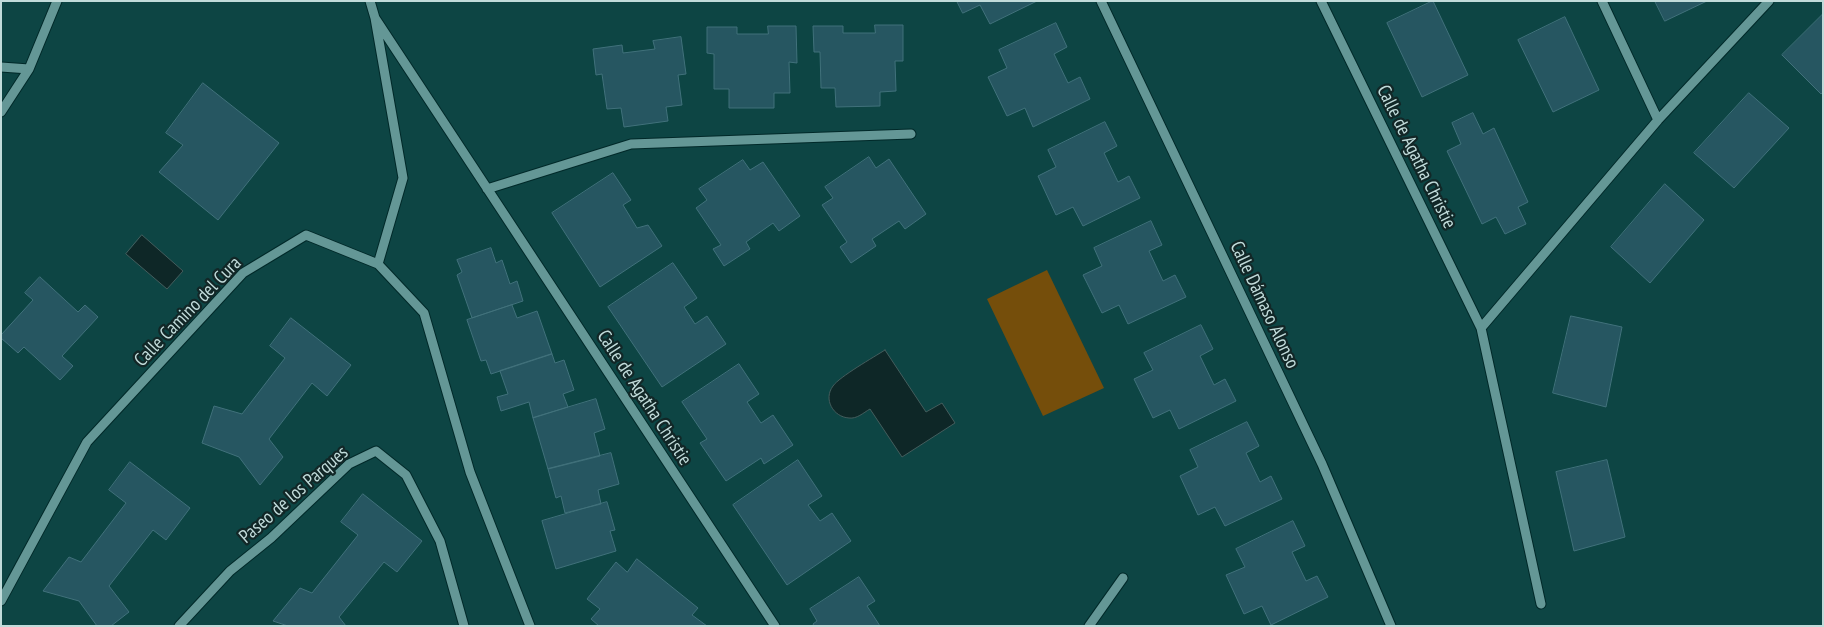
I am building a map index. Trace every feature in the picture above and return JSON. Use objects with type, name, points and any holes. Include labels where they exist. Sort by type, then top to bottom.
[{"type":"street","points":[[1,112],[29,69],[57,1]]},
{"type":"street","name":"Calle de Agatha Christie","points":[[370,1],[375,18],[403,178],[378,264]]},
{"type":"street","name":"Calle Dámaso Alonso","points":[[1101,1],[1322,464],[1390,626]]},
{"type":"street","name":"Calle de Agatha Christie","points":[[1321,1],[1481,328],[1540,604]]},
{"type":"street","points":[[1602,1],[1658,120]]},
{"type":"street","points":[[1481,328],[1658,120],[1769,1]]},
{"type":"street","name":"Calle de Agatha Christie","points":[[375,18],[775,626]]},
{"type":"street","points":[[1,67],[29,69]]},
{"type":"street","points":[[487,189],[631,144],[911,134]]},
{"type":"street","name":"Calle Camino del Cura","points":[[1,601],[87,442],[243,273],[306,235],[378,264],[424,313],[470,472],[530,626]]},
{"type":"street","name":"Paseo de los Parques","points":[[179,626],[230,571],[271,538],[349,464],[376,451],[406,476],[440,541],[464,626]]},
{"type":"street","points":[[1088,626],[1122,578]]},
{"type":"shaded area","points":[[1047,270],[1104,388],[1043,416],[987,299]]},
{"type":"water","points":[[142,235],[183,271],[167,289],[126,254]]},
{"type":"water","points":[[885,350],[926,412],[942,403],[955,423],[902,457],[870,409],[857,417],[843,417],[834,411],[829,402],[830,391],[837,382],[849,372]]},
{"type":"building","points":[[957,1],[1037,1],[990,24],[980,5],[963,13]]},
{"type":"building","points":[[1433,1],[1468,75],[1422,97],[1387,23]]},
{"type":"building","points":[[1655,1],[1707,1],[1665,21]]},
{"type":"building","points":[[1823,14],[1823,92],[1821,94],[1782,55]]},
{"type":"building","points":[[1565,17],[1599,90],[1553,112],[1518,40]]},
{"type":"building","points":[[1056,23],[1067,47],[1054,54],[1068,83],[1080,77],[1090,99],[1033,127],[1025,108],[1007,116],[988,77],[1007,68],[999,50]]},
{"type":"building","points":[[875,25],[903,25],[903,61],[895,61],[896,91],[880,92],[880,106],[836,107],[835,88],[821,88],[820,52],[814,52],[813,26],[843,26],[843,33],[875,33]]},
{"type":"building","points":[[768,26],[796,26],[797,63],[789,62],[790,93],[774,93],[774,108],[729,108],[729,89],[714,89],[714,54],[707,53],[707,27],[737,27],[737,34],[768,34]]},
{"type":"building","points":[[681,37],[686,74],[678,75],[682,105],[666,107],[668,121],[624,127],[621,108],[607,109],[602,74],[596,75],[593,49],[622,45],[623,53],[655,49],[653,41]]},
{"type":"building","points":[[203,83],[279,143],[218,220],[159,172],[183,145],[166,133]]},
{"type":"building","points":[[1749,93],[1789,128],[1734,188],[1694,153]]},
{"type":"building","points":[[1473,113],[1483,134],[1494,128],[1528,202],[1518,207],[1526,224],[1505,234],[1496,217],[1482,224],[1447,151],[1461,144],[1452,123]]},
{"type":"building","points":[[1105,122],[1117,146],[1104,153],[1118,182],[1129,176],[1140,198],[1083,226],[1073,207],[1056,215],[1038,176],[1056,167],[1048,150]]},
{"type":"building","points":[[869,157],[876,168],[889,159],[926,214],[905,229],[899,221],[872,239],[876,246],[851,263],[840,247],[847,242],[822,205],[833,198],[825,187]]},
{"type":"building","points":[[743,160],[750,170],[763,162],[800,216],[779,231],[773,223],[746,242],[750,249],[724,266],[713,249],[721,245],[696,208],[707,200],[699,189]]},
{"type":"building","points":[[613,173],[631,200],[623,205],[637,228],[648,225],[662,246],[600,287],[552,213]]},
{"type":"building","points":[[1665,184],[1704,220],[1650,283],[1611,247]]},
{"type":"building","points":[[1151,221],[1162,245],[1149,251],[1163,281],[1175,275],[1186,297],[1128,324],[1119,305],[1102,313],[1083,275],[1102,266],[1094,248]]},
{"type":"building","points":[[491,248],[496,263],[502,260],[510,284],[517,281],[523,301],[472,318],[457,275],[462,272],[457,260]]},
{"type":"building","points":[[673,263],[697,298],[684,307],[695,324],[707,316],[726,344],[662,387],[608,307]]},
{"type":"building","points":[[40,277],[78,312],[85,305],[98,317],[62,356],[73,366],[60,380],[24,347],[18,353],[1,338],[1,335],[33,300],[25,293]]},
{"type":"building","points":[[512,305],[517,318],[537,311],[552,354],[491,374],[486,360],[481,361],[467,320]]},
{"type":"building","points":[[1571,316],[1622,327],[1606,407],[1553,393]]},
{"type":"building","points":[[291,318],[351,365],[327,396],[312,383],[269,439],[283,457],[260,485],[239,457],[202,443],[214,406],[242,414],[285,358],[270,346]]},
{"type":"building","points":[[1201,325],[1213,349],[1200,356],[1214,385],[1225,379],[1236,401],[1179,429],[1170,410],[1153,418],[1134,379],[1153,370],[1144,353]]},
{"type":"building","points":[[552,354],[555,363],[564,360],[574,390],[563,394],[568,407],[533,418],[529,402],[501,411],[497,397],[508,394],[500,371]]},
{"type":"building","points":[[739,364],[759,394],[747,402],[761,423],[773,415],[793,445],[764,464],[761,458],[726,481],[700,443],[707,439],[682,402]]},
{"type":"building","points":[[596,399],[605,429],[594,433],[600,456],[548,469],[533,418]]},
{"type":"building","points":[[1247,422],[1259,446],[1246,453],[1260,482],[1271,476],[1282,499],[1225,526],[1215,507],[1198,515],[1180,476],[1198,467],[1190,450]]},
{"type":"building","points":[[611,453],[619,484],[598,490],[601,504],[565,513],[561,496],[556,498],[548,469]]},
{"type":"building","points":[[798,460],[822,496],[808,505],[820,521],[832,513],[851,541],[787,585],[733,505]]},
{"type":"building","points":[[1607,460],[1625,537],[1574,551],[1556,472]]},
{"type":"building","points":[[130,462],[190,508],[166,540],[153,530],[109,586],[129,612],[111,626],[97,626],[79,601],[43,591],[69,557],[81,562],[126,503],[109,490]]},
{"type":"building","points":[[363,494],[422,541],[397,572],[384,562],[339,617],[346,626],[288,626],[273,621],[300,588],[312,593],[358,535],[341,522]]},
{"type":"building","points":[[607,502],[615,530],[610,531],[616,551],[556,569],[542,521]]},
{"type":"building","points":[[1293,521],[1305,546],[1292,552],[1306,581],[1317,576],[1328,597],[1271,625],[1262,606],[1244,614],[1226,575],[1245,567],[1236,549]]},
{"type":"building","points":[[637,559],[698,608],[692,615],[707,626],[599,626],[591,619],[600,609],[587,599],[616,562],[627,572]]},
{"type":"building","points":[[859,577],[875,601],[867,606],[880,626],[814,626],[813,624],[817,621],[810,609]]}]
